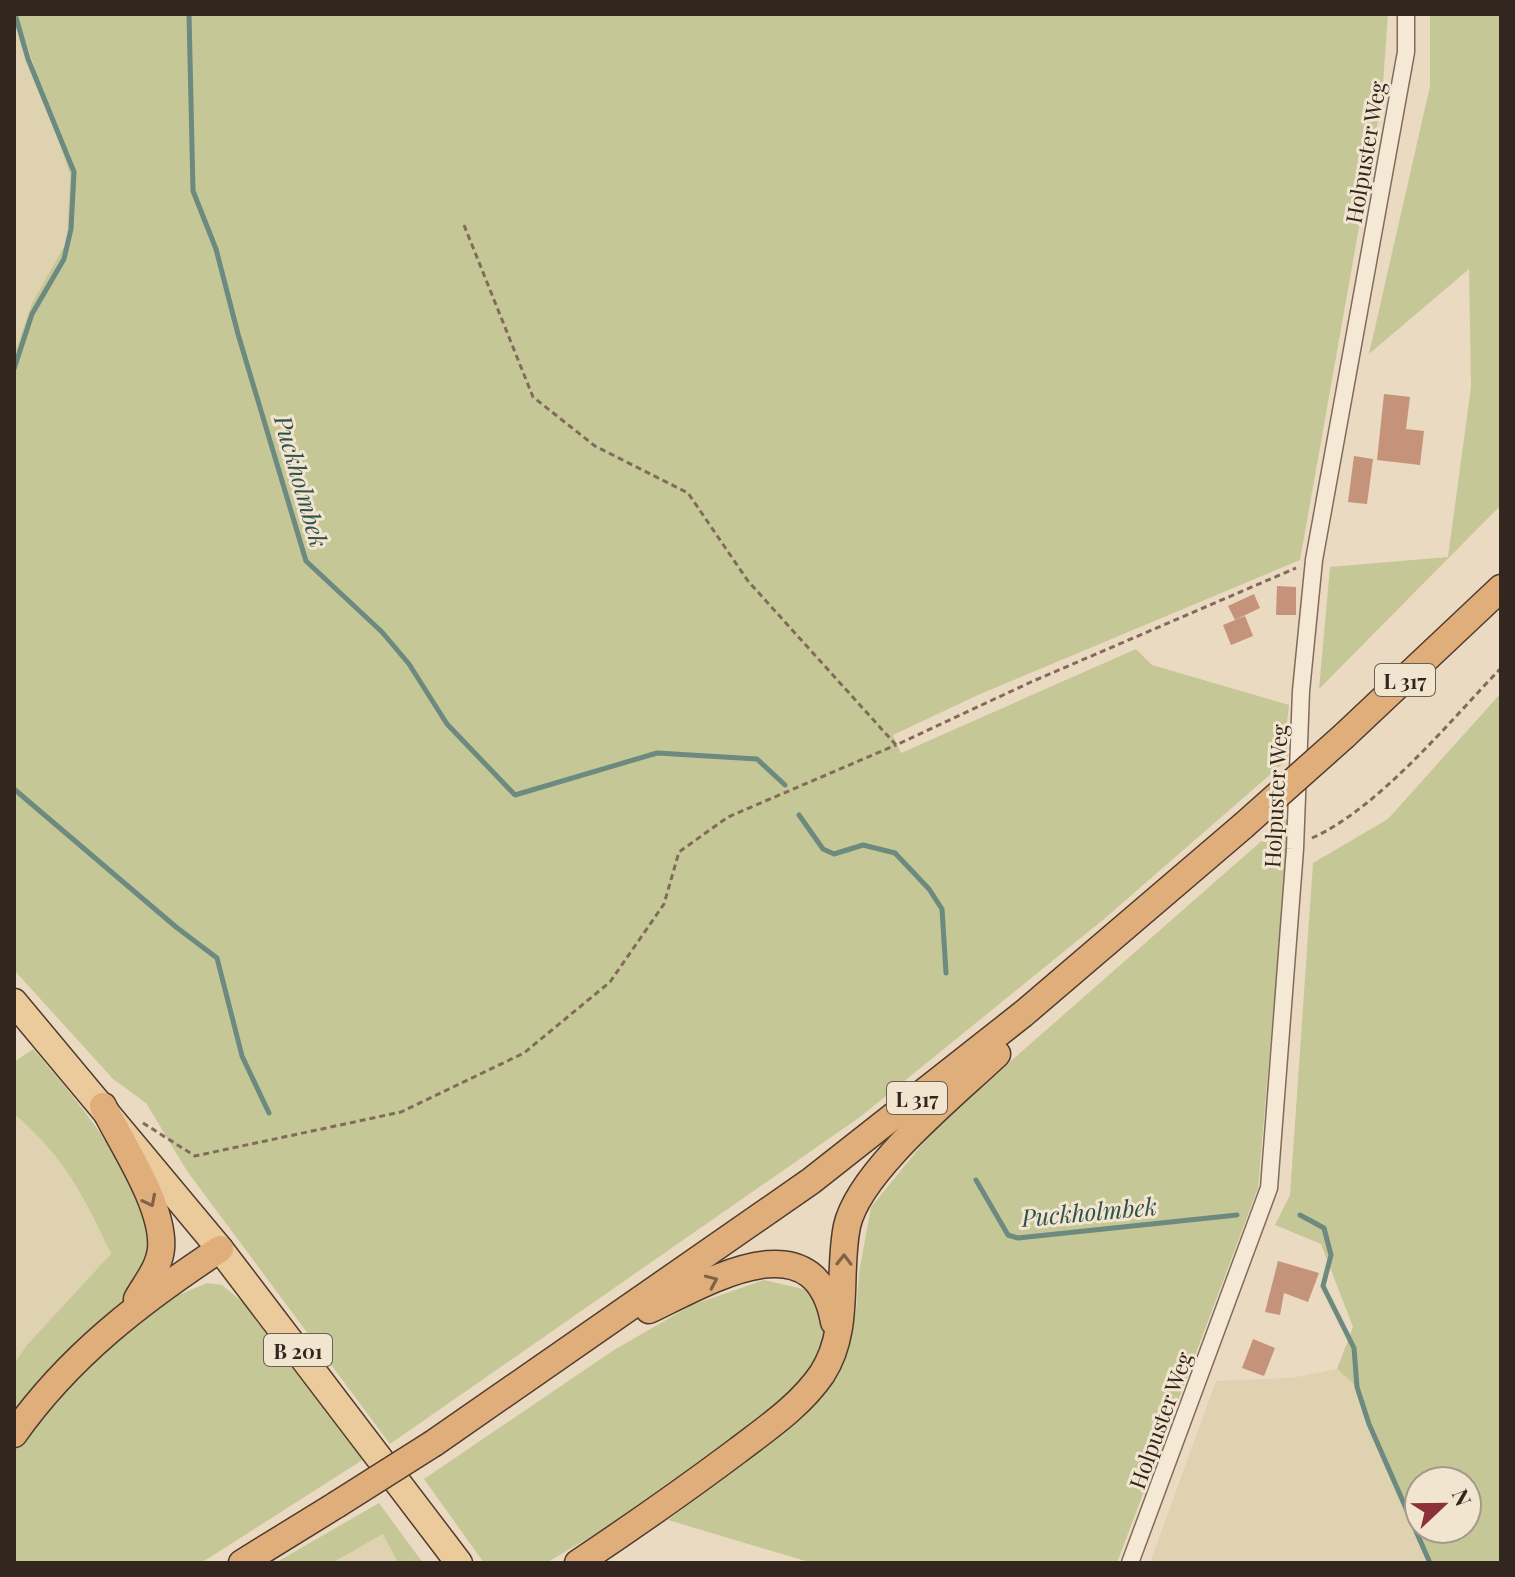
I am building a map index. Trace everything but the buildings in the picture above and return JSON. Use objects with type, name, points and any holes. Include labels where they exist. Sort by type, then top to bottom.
[{"type":"highway","name":"L 317","points":[[590,1336],[811,1181],[1023,1014],[1344,736],[1501,588]]},
{"type":"highway","points":[[584,1561],[789,1411],[824,1371],[837,1338],[848,1223],[858,1201],[892,1155],[997,1054],[1023,1014]]},
{"type":"highway","points":[[103,1106],[157,1214],[161,1248],[153,1273],[130,1311]]},
{"type":"highway","points":[[14,1434],[71,1363],[130,1311],[220,1249]]},
{"type":"highway","points":[[242,1563],[434,1443],[590,1336],[735,1270],[786,1264],[802,1269],[830,1298],[837,1338]]},
{"type":"main road","name":"B 201","points":[[14,1002],[220,1249],[459,1563]]},
{"type":"street","name":"Holpuster Weg","points":[[1130,1563],[1269,1188],[1295,849],[1301,691],[1314,560],[1406,52],[1406,14]]},
{"type":"path","points":[[464,225],[533,397],[595,446],[688,493],[748,581],[896,745]]},
{"type":"path","points":[[128,1136],[142,1122],[195,1156],[285,1138],[401,1112],[524,1053],[610,982],[664,904],[679,852],[728,817],[1314,560]]},
{"type":"path","points":[[1307,840],[1335,828],[1407,765],[1501,668]]},
{"type":"shaded area","points":[[14,29],[22,30],[70,175],[67,241],[32,303],[14,355]]},
{"type":"shaded area","points":[[14,1114],[46,1140],[84,1195],[111,1255],[27,1345],[14,1364]]},
{"type":"shaded area","points":[[1337,1369],[1357,1387],[1369,1424],[1403,1501],[1403,1545],[1422,1545],[1430,1563],[1150,1563],[1216,1381],[1291,1378]]},
{"type":"shaded area","points":[[383,1534],[398,1563],[332,1563]]},
{"type":"green space","points":[[14,14],[1388,14],[1382,98],[1300,560],[978,695],[893,735],[901,753],[1136,649],[1152,665],[1289,705],[1286,731],[1288,759],[1104,919],[860,1117],[390,1444],[187,1171],[146,1103],[113,1079],[14,970],[14,355],[32,303],[67,241],[70,175],[22,30],[14,29]]},
{"type":"green space","points":[[1430,14],[1501,14],[1501,505],[1319,689],[1330,567],[1448,557],[1471,387],[1469,269],[1369,354],[1430,86]]},
{"type":"green space","points":[[1501,693],[1501,1563],[1430,1563],[1422,1545],[1483,1545],[1483,1465],[1403,1465],[1403,1501],[1369,1424],[1357,1387],[1337,1369],[1353,1327],[1321,1244],[1275,1225],[1290,1195],[1313,863],[1388,819]]},
{"type":"green space","points":[[1290,816],[1258,1188],[1117,1563],[812,1563],[668,1520],[798,1419],[841,1366],[856,1312],[859,1273],[871,1207],[938,1125]]},
{"type":"green space","points":[[33,1049],[96,1126],[117,1159],[135,1193],[147,1226],[149,1257],[140,1284],[132,1294],[55,1364],[14,1418],[14,1364],[27,1345],[111,1254],[71,1178],[46,1145],[14,1114],[14,1062]]},
{"type":"green space","points":[[764,1280],[812,1291],[826,1318],[822,1346],[809,1372],[789,1398],[638,1509],[546,1563],[484,1563],[424,1479],[614,1350],[692,1305]]},
{"type":"green space","points":[[207,1283],[222,1285],[246,1305],[364,1459],[201,1563],[14,1563],[14,1451],[77,1371],[126,1328],[174,1297]]},
{"type":"green space","points":[[379,1503],[423,1563],[398,1563],[383,1534],[332,1563],[275,1563]]},
{"type":"waterway","name":"Puckholmbek","points":[[14,369],[32,314],[64,259],[71,229],[74,172],[28,59],[15,14]]},
{"type":"waterway","name":"Puckholmbek","points":[[189,14],[193,191],[216,249],[238,334],[306,561],[382,632],[409,664],[447,724],[515,795],[657,753],[757,759],[785,785]]},
{"type":"waterway","name":"Puckholmbek","points":[[14,789],[176,927],[217,958],[242,1056],[269,1113]]},
{"type":"waterway","name":"Puckholmbek","points":[[799,815],[823,849],[834,854],[863,845],[895,853],[929,889],[942,909],[946,973]]},
{"type":"waterway","name":"Puckholmbek","points":[[976,1180],[1008,1235],[1018,1238],[1237,1215]]},
{"type":"waterway","name":"Puckholmbek","points":[[1300,1215],[1324,1228],[1331,1255],[1323,1286],[1354,1348],[1357,1387],[1369,1424],[1430,1563]]}]
